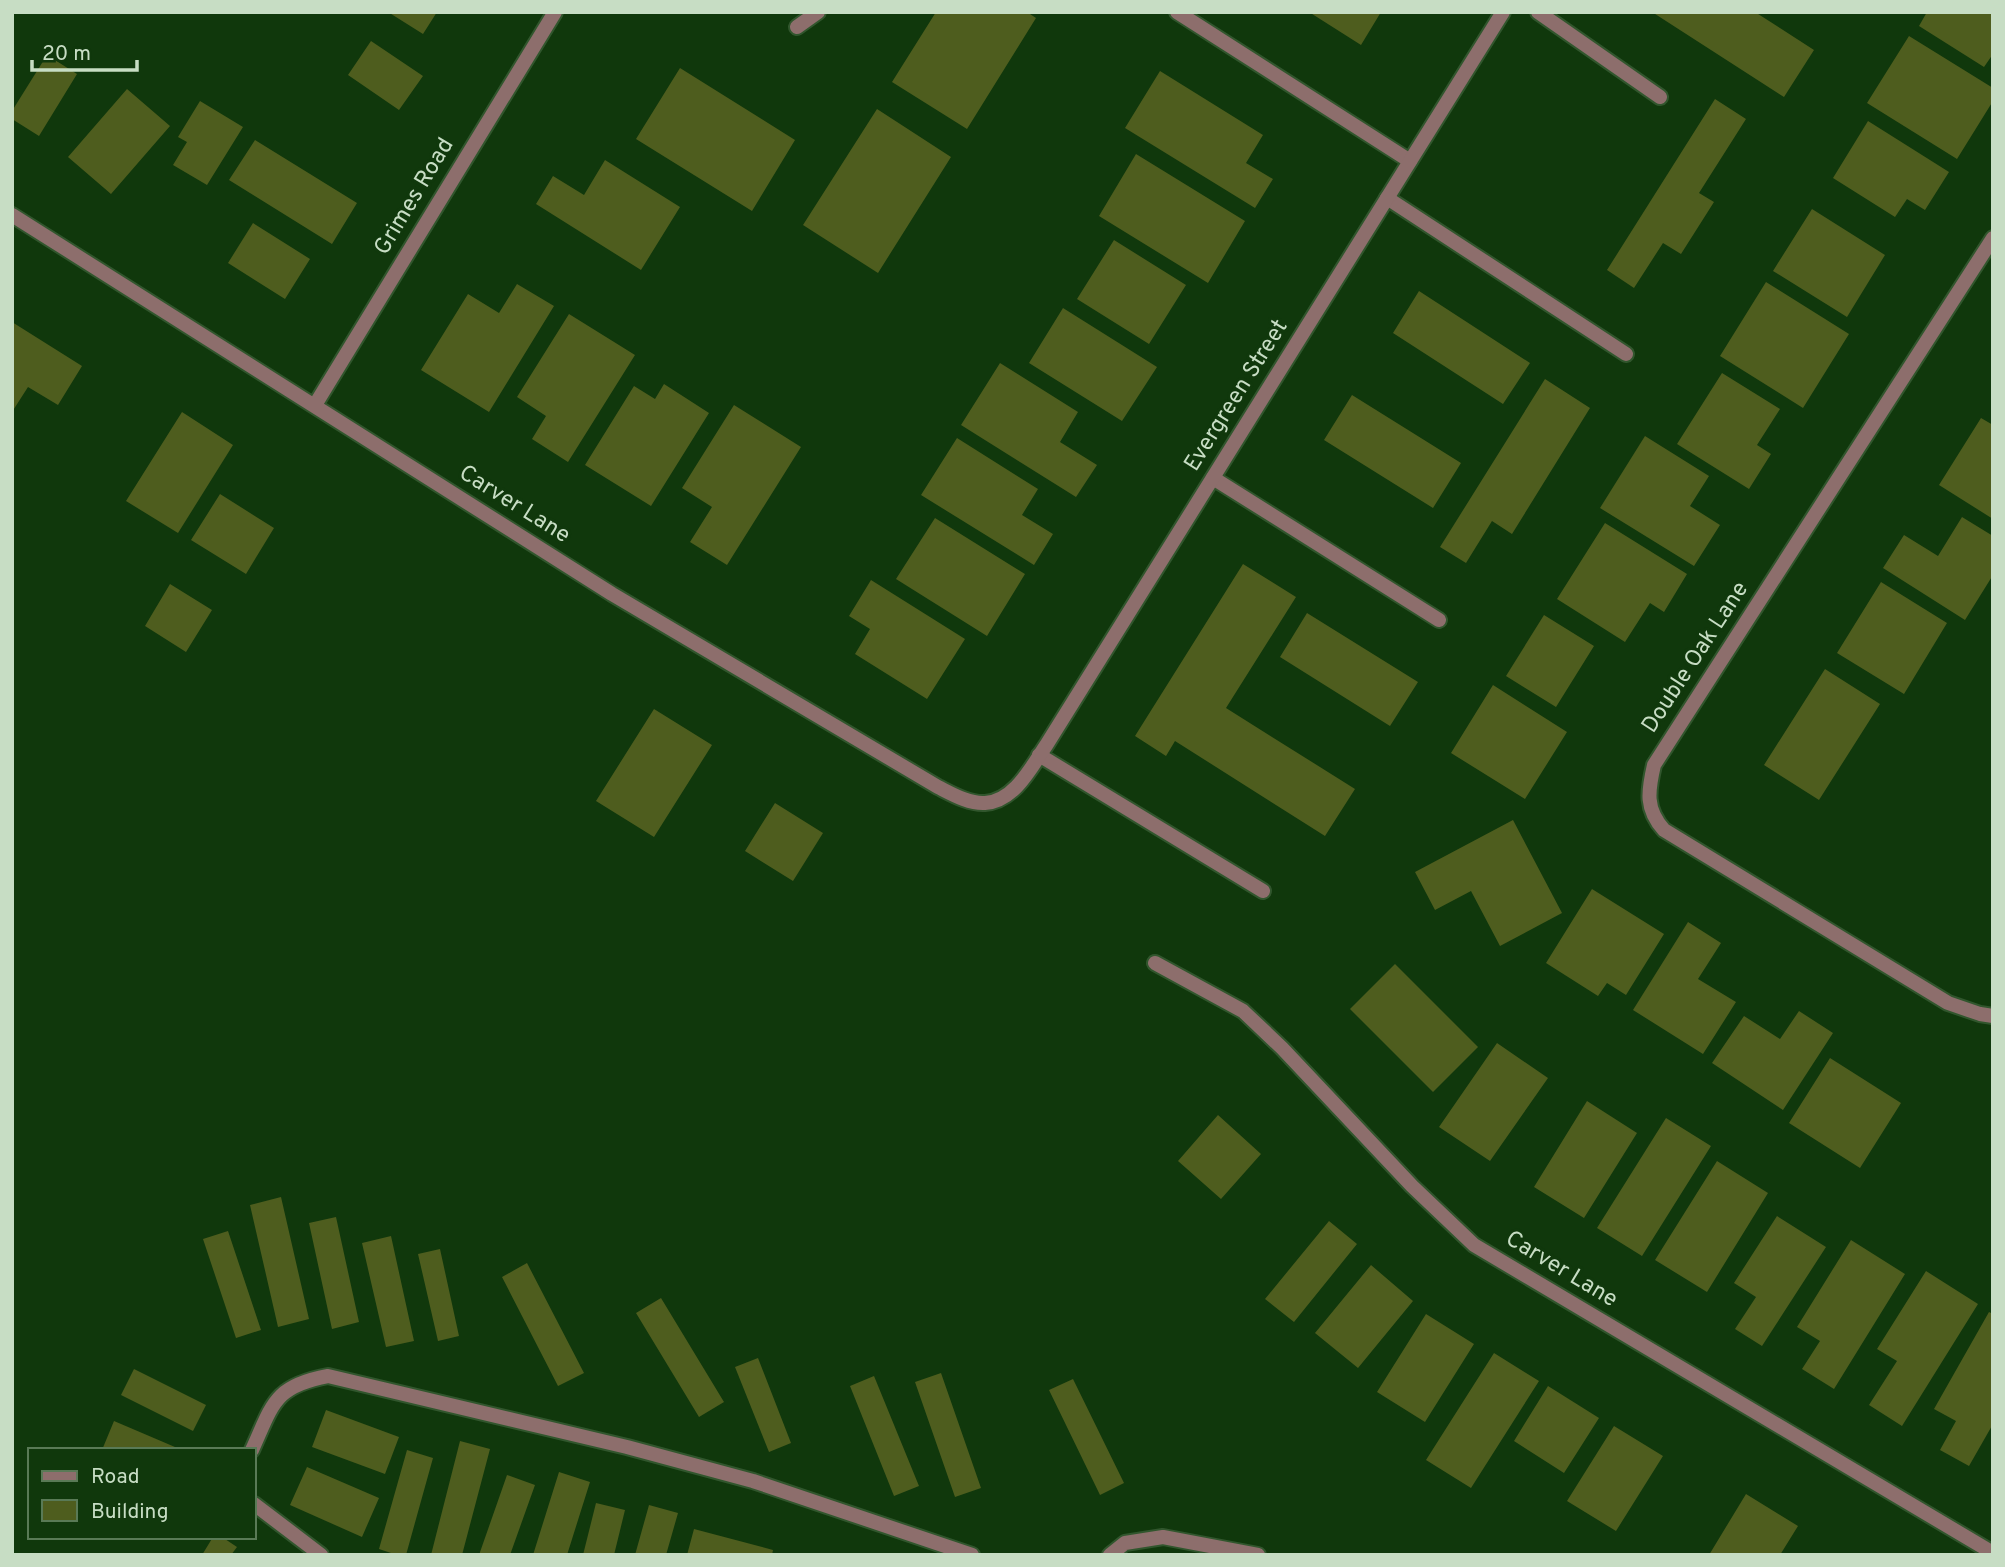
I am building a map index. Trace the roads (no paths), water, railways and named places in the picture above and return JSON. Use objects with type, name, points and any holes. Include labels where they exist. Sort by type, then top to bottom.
[{"type":"street","name":"Grimes Road","points":[[315,405],[555,12]]},
{"type":"street","points":[[797,27],[818,12]]},
{"type":"street","points":[[1177,12],[1410,161]]},
{"type":"street","name":"Evergreen Street","points":[[1003,798],[1016,787],[1040,755],[1503,12]]},
{"type":"street","points":[[1538,12],[1660,97]]},
{"type":"street","points":[[1387,198],[1626,354]]},
{"type":"street","name":"Carver Lane","points":[[12,215],[612,594],[938,788],[966,800],[984,803],[1003,798]]},
{"type":"street","name":"Double Oak Lane","points":[[1993,238],[1654,765],[1648,791],[1648,802],[1655,820],[1664,830],[1948,1003],[1993,1016]]},
{"type":"street","points":[[1213,478],[1439,620]]},
{"type":"street","points":[[1040,755],[1263,891]]},
{"type":"street","name":"Carver Lane","points":[[1155,963],[1243,1011],[1474,1245],[1993,1553]]},
{"type":"street","points":[[253,1448],[274,1400],[301,1381],[328,1376],[627,1447],[753,1480],[972,1555]]},
{"type":"street","points":[[256,1506],[321,1555]]},
{"type":"street","points":[[1110,1555],[1125,1543],[1163,1537],[1258,1555]]}]
